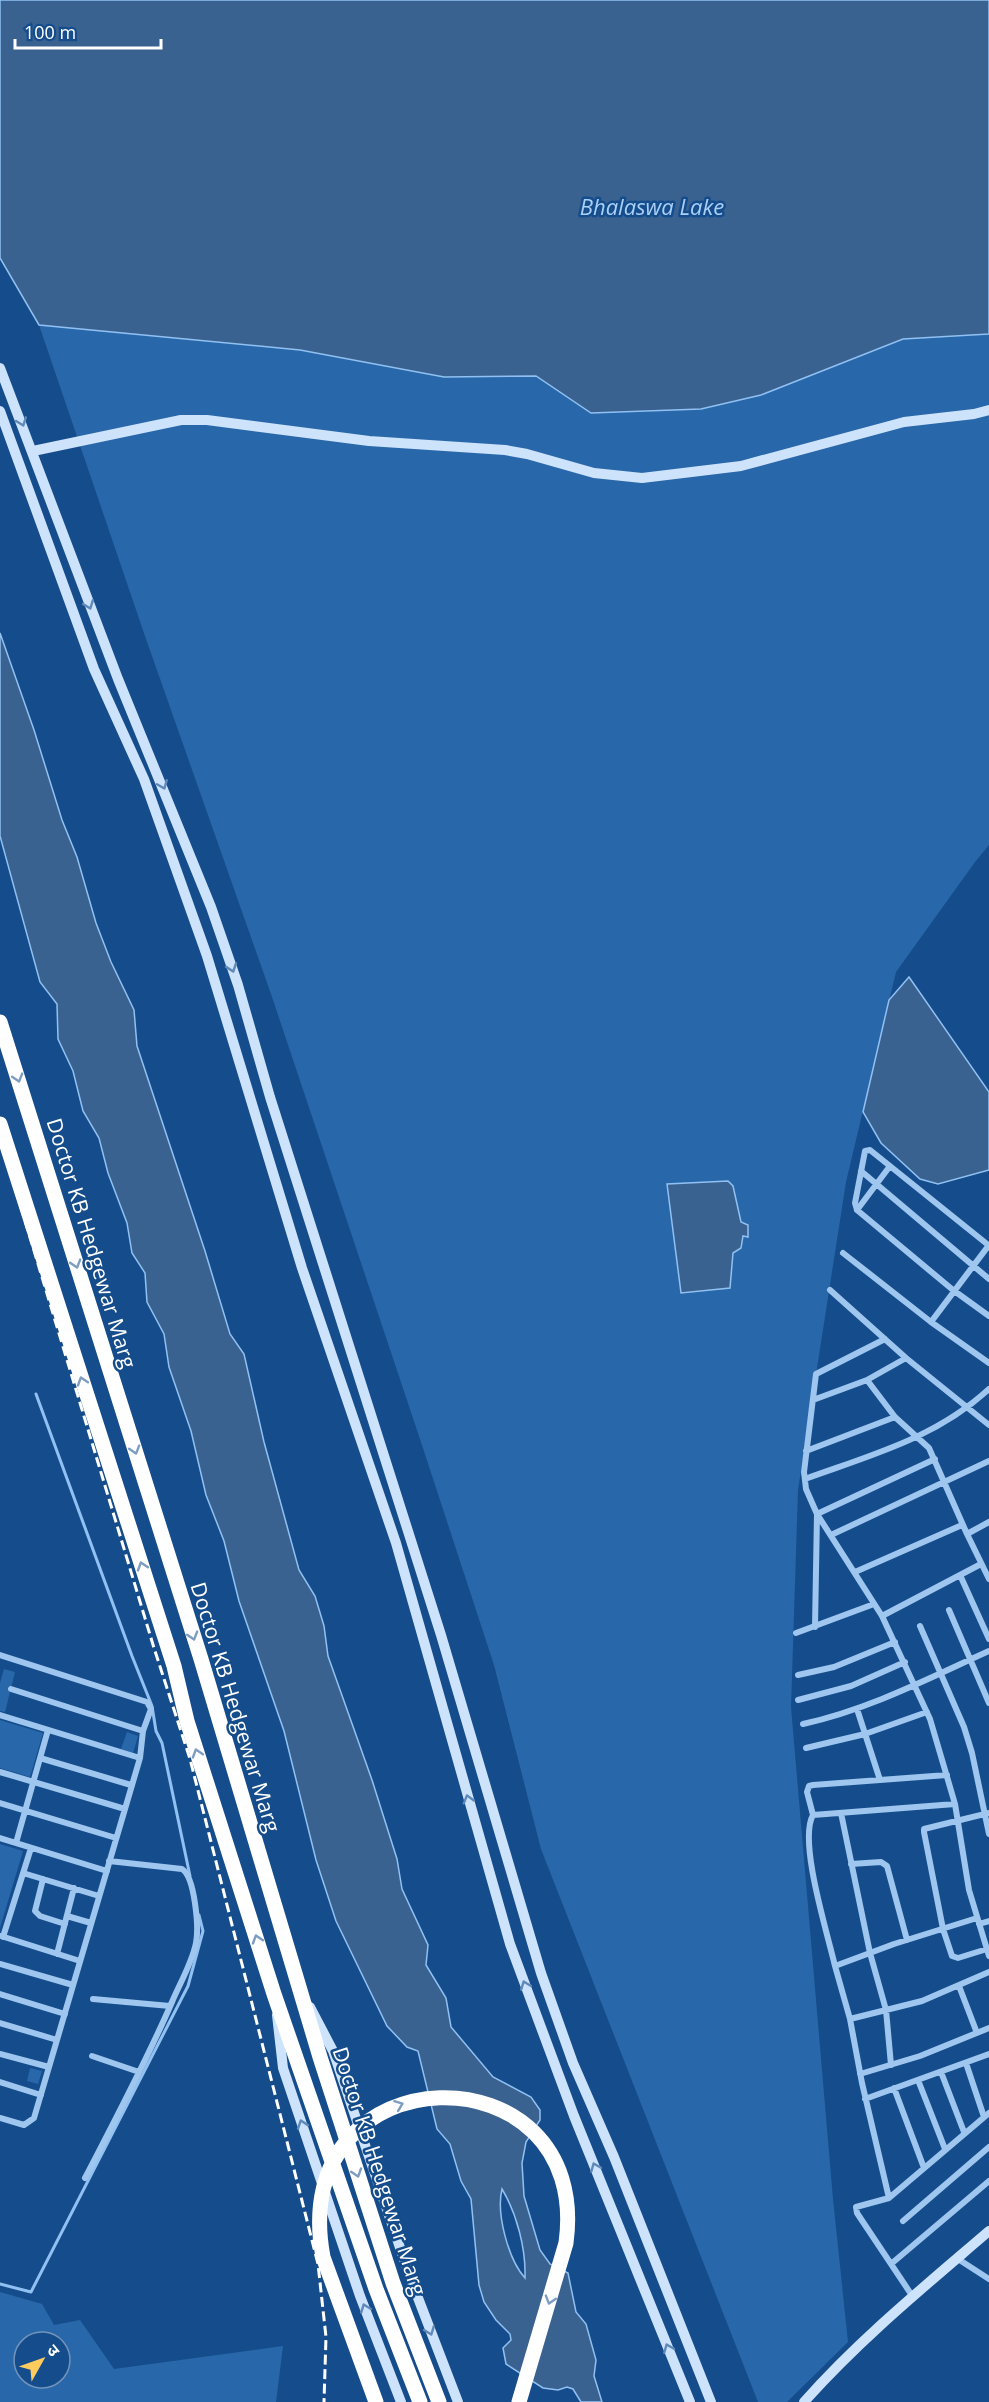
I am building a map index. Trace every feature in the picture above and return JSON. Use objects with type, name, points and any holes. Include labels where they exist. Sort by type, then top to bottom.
[{"type":"highway","name":"Doctor KB Hedgewar Marg","points":[[0,1022],[201,1659],[320,2057],[393,2283],[439,2402]]},
{"type":"highway","name":"Doctor KB Hedgewar Marg","points":[[0,1124],[174,1666],[187,1721],[274,1994],[376,2289],[420,2402]]},
{"type":"highway","points":[[376,2402],[323,2257],[319,2233],[319,2201],[332,2164],[357,2130],[395,2106],[434,2097],[480,2102],[509,2114],[538,2137],[552,2157],[567,2199],[569,2222],[566,2243],[519,2402]]},
{"type":"main road","points":[[0,368],[104,643],[212,907],[441,1635],[540,1973],[573,2063],[614,2157],[711,2402]]},
{"type":"main road","points":[[33,451],[181,420],[207,420],[380,442],[505,450],[594,473],[642,478],[741,466],[904,422],[974,414],[989,410]]},
{"type":"main road","points":[[0,411],[87,650],[144,779],[207,956],[302,1268],[396,1543],[510,1944],[574,2116],[690,2402]]},
{"type":"main road","points":[[87,650],[104,643]]},
{"type":"main road","points":[[297,1983],[333,2051],[410,2277],[458,2402]]},
{"type":"main road","points":[[274,1994],[283,2068],[360,2296],[401,2402]]},
{"type":"main road","points":[[804,2402],[848,2355],[989,2231]]},
{"type":"street","points":[[931,1322],[953,1290],[971,1265],[988,1244],[867,1149],[864,1152],[855,1203],[857,1210],[953,1290],[989,1316]]},
{"type":"street","points":[[857,1210],[890,1166]]},
{"type":"street","points":[[861,1171],[989,1279]]},
{"type":"street","points":[[843,1253],[931,1322],[989,1362]]},
{"type":"street","points":[[830,1290],[906,1358],[989,1425]]},
{"type":"street","points":[[885,1339],[818,1372],[806,1450],[806,1489],[817,1514],[882,1616],[905,1662],[927,1712],[947,1775],[955,1804],[957,1822],[969,1890],[988,1952],[954,1958],[943,1929],[924,1829],[929,1826],[957,1822],[987,1814]]},
{"type":"street","points":[[813,1400],[867,1380],[906,1358]]},
{"type":"street","points":[[867,1380],[895,1417],[919,1437],[935,1460],[962,1525],[988,1576]]},
{"type":"street","points":[[805,1479],[919,1437],[968,1408],[989,1389]]},
{"type":"street","points":[[806,1450],[895,1417]]},
{"type":"street","points":[[817,1514],[935,1460]]},
{"type":"street","points":[[831,1534],[989,1461]]},
{"type":"street","points":[[815,1627],[817,1514]]},
{"type":"street","points":[[967,1534],[989,1522]]},
{"type":"street","points":[[855,1572],[962,1525]]},
{"type":"street","points":[[882,1616],[981,1564]]},
{"type":"street","points":[[960,1575],[989,1639]]},
{"type":"street","points":[[796,1633],[874,1605]]},
{"type":"street","points":[[949,1610],[989,1703]]},
{"type":"street","points":[[920,1626],[942,1674],[972,1753],[987,1814],[989,1834]]},
{"type":"street","points":[[798,1675],[842,1664],[895,1642]]},
{"type":"street","points":[[803,1724],[857,1709],[989,1652]]},
{"type":"street","points":[[0,1655],[147,1702],[151,1708],[143,1731],[140,1758],[34,2118],[30,2123],[24,2125],[0,2118]]},
{"type":"street","points":[[798,1700],[851,1686],[905,1662]]},
{"type":"street","points":[[11,1689],[143,1731]]},
{"type":"street","points":[[857,1709],[880,1780]]},
{"type":"street","points":[[806,1748],[865,1734],[927,1712]]},
{"type":"street","points":[[0,1715],[140,1758]]},
{"type":"street","points":[[16,1843],[48,1730]]},
{"type":"street","points":[[40,1758],[131,1785]]},
{"type":"street","points":[[0,1772],[125,1809]]},
{"type":"street","points":[[889,2198],[865,2098],[850,2019],[812,1871],[810,1837],[813,1815],[807,1792],[809,1786],[947,1775]]},
{"type":"street","points":[[0,1803],[116,1838]]},
{"type":"street","points":[[813,1815],[955,1804]]},
{"type":"street","points":[[841,1813],[870,1953],[886,2010],[891,2065]]},
{"type":"street","points":[[0,1838],[107,1871]]},
{"type":"street","points":[[31,1848],[2,1936],[81,1961]]},
{"type":"street","points":[[85,2178],[139,2072],[196,1943],[197,1927],[189,1875],[182,1869],[110,1861]]},
{"type":"street","points":[[851,1864],[881,1862],[887,1866],[907,1940]]},
{"type":"street","points":[[23,1873],[99,1896]]},
{"type":"street","points":[[43,1879],[35,1911],[40,1916],[65,1924]]},
{"type":"street","points":[[57,1954],[74,1888]]},
{"type":"street","points":[[67,1916],[91,1923]]},
{"type":"street","points":[[835,1966],[943,1929],[978,1921],[989,1921]]},
{"type":"street","points":[[0,1964],[73,1985]]},
{"type":"street","points":[[850,2019],[922,2001],[989,1972]]},
{"type":"street","points":[[959,1986],[977,2033]]},
{"type":"street","points":[[0,1994],[65,2014]]},
{"type":"street","points":[[93,1999],[170,2006]]},
{"type":"street","points":[[0,2023],[57,2040]]},
{"type":"street","points":[[860,2074],[891,2065],[989,2028]]},
{"type":"street","points":[[0,2054],[49,2067]]},
{"type":"street","points":[[865,2098],[989,2054]]},
{"type":"street","points":[[92,2056],[139,2072]]},
{"type":"street","points":[[913,2296],[855,2210],[858,2205],[889,2198],[986,2114],[966,2063]]},
{"type":"street","points":[[941,2072],[964,2133]]},
{"type":"street","points":[[918,2080],[945,2149]]},
{"type":"street","points":[[0,2082],[42,2095]]},
{"type":"street","points":[[894,2088],[924,2168]]},
{"type":"street","points":[[903,2221],[989,2147]]},
{"type":"street","points":[[891,2264],[989,2181]]},
{"type":"street","points":[[958,2259],[989,2279]]},
{"type":"shaded area","points":[[39,325],[300,350],[444,377],[536,376],[591,413],[761,395],[903,339],[989,334],[989,845],[896,972],[846,1182],[798,1490],[791,1707],[833,2199],[848,2342],[787,2402],[758,2402],[541,1849],[494,1665],[420,1439],[271,994]]},
{"type":"shaded area","points":[[4,1669],[15,1672],[5,1712],[0,1711],[0,1683]]},
{"type":"shaded area","points":[[0,1720],[43,1733],[30,1777],[0,1768]]},
{"type":"shaded area","points":[[127,1732],[138,1736],[133,1753],[121,1749]]},
{"type":"shaded area","points":[[0,1844],[23,1851],[0,1928]]},
{"type":"shaded area","points":[[30,2068],[42,2071],[38,2084],[27,2081]]},
{"type":"shaded area","points":[[0,2292],[42,2304],[54,2325],[80,2320],[114,2369],[283,2346],[276,2402],[0,2402]]},
{"type":"water","name":"Bhalaswa Lake","points":[[0,0],[989,0],[989,334],[903,339],[761,395],[701,409],[591,413],[536,376],[444,377],[300,350],[39,325],[0,258]]},
{"type":"water","points":[[0,633],[62,820],[77,857],[96,923],[111,962],[134,1010],[137,1046],[230,1334],[244,1354],[264,1442],[299,1570],[315,1596],[324,1626],[328,1656],[372,1780],[397,1859],[402,1889],[428,1945],[426,1965],[446,1998],[451,2027],[493,2077],[531,2097],[540,2110],[540,2120],[526,2142],[522,2163],[524,2196],[540,2250],[550,2264],[568,2273],[576,2312],[586,2324],[596,2360],[594,2376],[602,2402],[581,2402],[573,2389],[567,2387],[558,2390],[543,2388],[506,2364],[503,2348],[511,2340],[510,2334],[496,2320],[484,2302],[479,2285],[471,2199],[461,2181],[450,2144],[437,2129],[418,2051],[407,2047],[387,2026],[336,1921],[316,1860],[284,1731],[239,1601],[224,1541],[206,1495],[191,1431],[169,1367],[164,1334],[147,1302],[145,1273],[132,1253],[127,1223],[108,1173],[99,1138],[83,1111],[73,1071],[58,1039],[57,1004],[40,982],[0,836]],"holes":[[[502,2189],[516,2220],[522,2244],[525,2278],[513,2259],[505,2235],[501,2210]]]},
{"type":"water","points":[[909,977],[989,1092],[989,1170],[938,1184],[920,1179],[881,1143],[863,1112],[889,1000]]},
{"type":"water","points":[[728,1181],[733,1186],[741,1222],[748,1225],[748,1237],[743,1236],[741,1248],[733,1253],[730,1288],[681,1293],[667,1184]]},
{"type":"waterway","points":[[36,1394],[152,1706],[190,1876]]},
{"type":"waterway","points":[[0,2284],[31,2292],[188,1986],[203,1931],[199,1915]]},
{"type":"railway","points":[[0,1138],[154,1648],[190,1759],[318,2264],[326,2337],[324,2402]]}]
